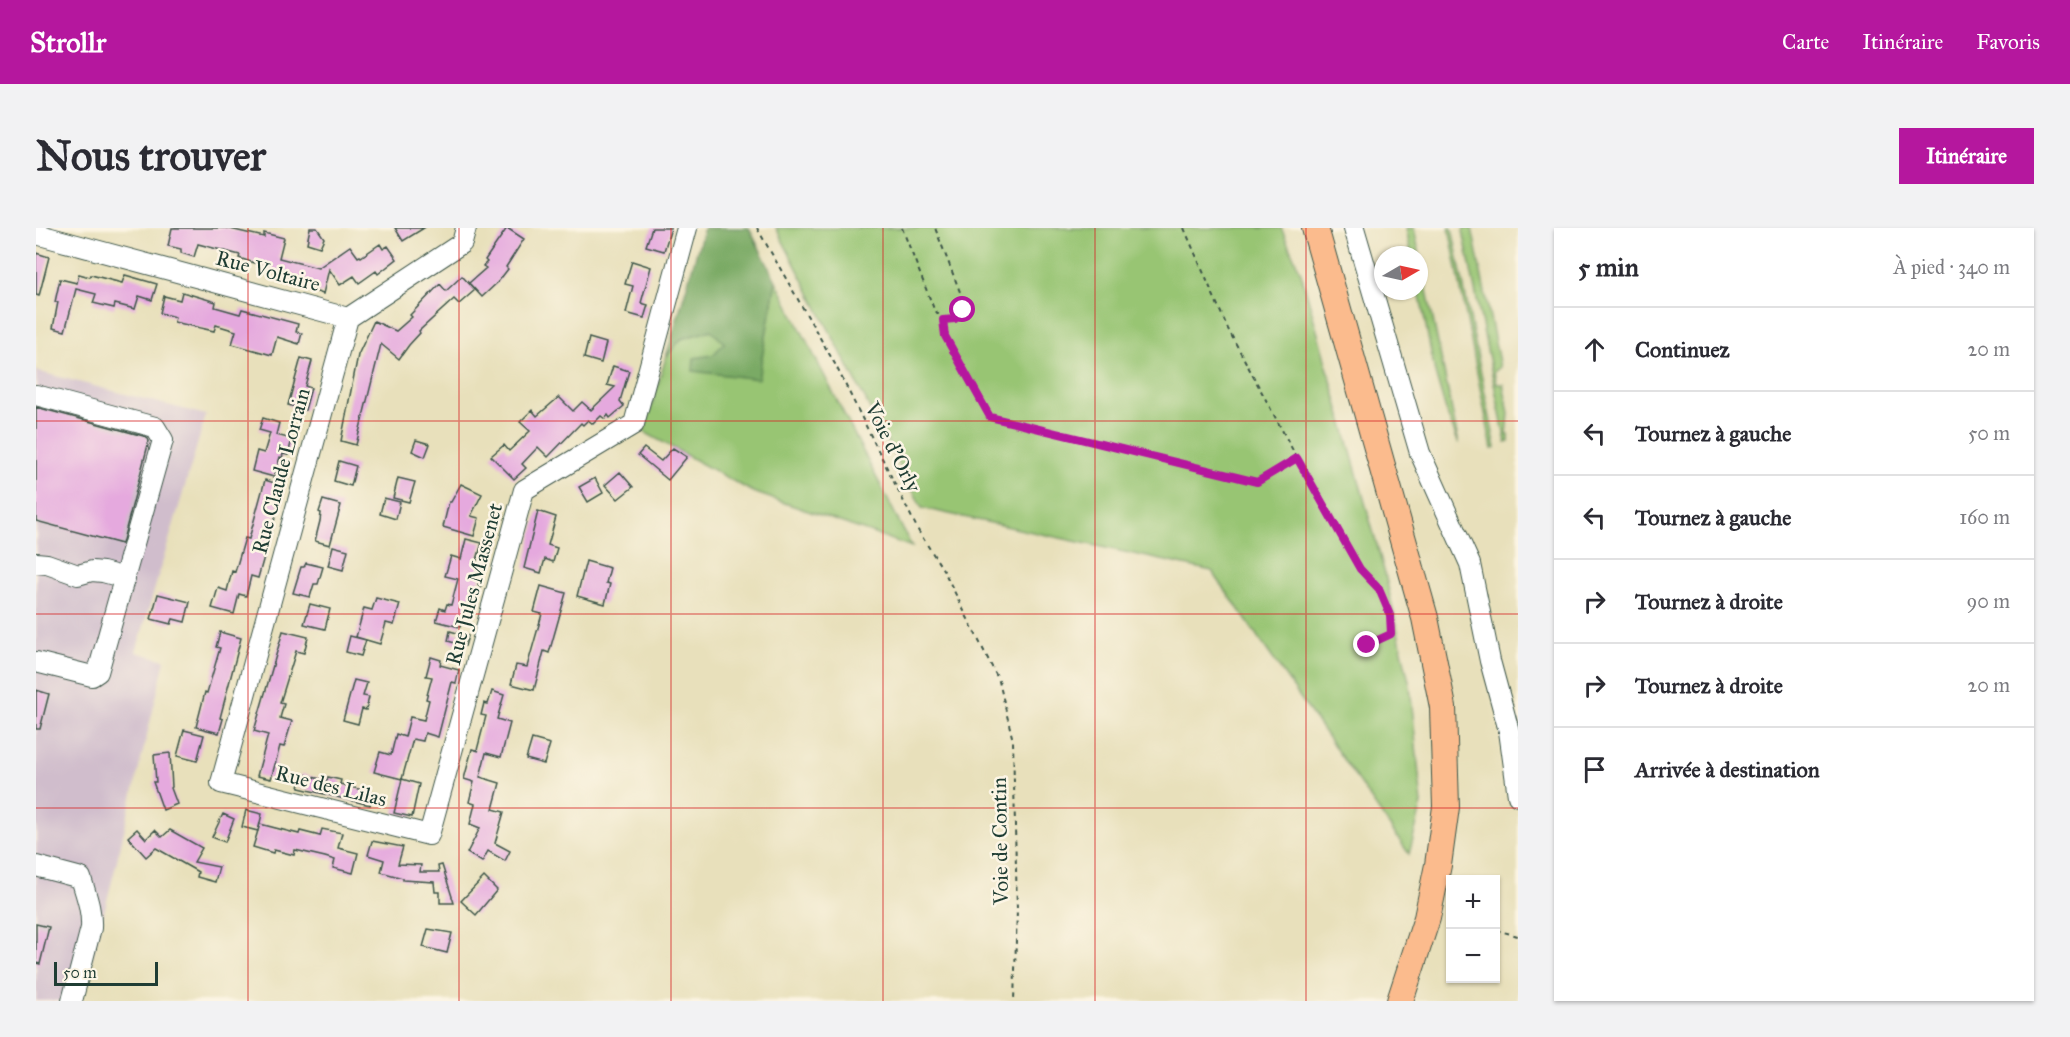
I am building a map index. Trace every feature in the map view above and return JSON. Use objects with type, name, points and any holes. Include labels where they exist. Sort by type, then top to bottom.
[{"type":"main road","points":[[1315,228],[1425,618],[1443,707],[1446,807],[1438,865],[1427,918],[1400,1001]]},
{"type":"street","points":[[348,318],[462,243],[466,228]]},
{"type":"street","name":"Rue Jules Massenet","points":[[429,836],[524,490],[634,424],[687,228]]},
{"type":"street","points":[[1354,228],[1420,453],[1470,564],[1490,661],[1509,731],[1518,796]]},
{"type":"street","name":"Rue Voltaire","points":[[36,234],[348,318]]},
{"type":"street","name":"Rue Claude Lorrain","points":[[221,783],[348,318]]},
{"type":"street","points":[[36,395],[155,427],[163,440],[98,672],[92,676],[36,662]]},
{"type":"street","points":[[36,563],[47,564],[78,575],[92,571],[125,578]]},
{"type":"street","name":"Rue des Lilas","points":[[221,783],[429,836]]},
{"type":"street","points":[[36,866],[81,878],[92,915],[72,1001]]},
{"type":"path","name":"Voie d'Orly","points":[[757,228],[835,364],[999,681]]},
{"type":"path","points":[[902,228],[934,309],[943,320],[945,336],[990,417],[1257,482],[1297,458]]},
{"type":"path","points":[[935,228],[962,297],[963,310],[955,319],[943,320]]},
{"type":"path","points":[[1184,228],[1228,329],[1297,458],[1360,569],[1379,589],[1390,615],[1391,634],[1367,645]]},
{"type":"path","name":"Voie de Contin","points":[[999,681],[1013,741],[1017,910],[1014,1001]]},
{"type":"path","points":[[1500,931],[1518,936]]},
{"type":"shaded area","points":[[36,371],[206,415],[136,652],[165,660],[81,1001],[36,1001]]},
{"type":"green space","points":[[704,228],[749,228],[776,281],[758,379],[693,371],[694,358],[713,355],[724,343],[711,330],[681,339],[666,357]]},
{"type":"green space","points":[[776,228],[1281,228],[1301,273],[1385,574],[1410,686],[1422,804],[1409,854],[1212,571],[922,508]]},
{"type":"green space","points":[[1406,228],[1414,228],[1418,246],[1409,246]]},
{"type":"green space","points":[[1449,228],[1452,228],[1496,448],[1492,449]]},
{"type":"green space","points":[[1465,228],[1472,228],[1500,367],[1494,372],[1497,384],[1503,384],[1509,413],[1507,435],[1509,435],[1509,442],[1506,443],[1463,231]]},
{"type":"green space","points":[[776,281],[912,547],[753,492],[644,432],[666,357],[681,339],[711,330],[725,343],[713,355],[758,378]]},
{"type":"green space","points":[[1428,295],[1459,444],[1435,373],[1421,300],[1428,300]]},
{"type":"building","points":[[172,228],[226,228],[264,237],[264,233],[284,238],[279,258],[318,268],[350,246],[358,257],[361,257],[380,244],[383,249],[388,246],[397,259],[378,274],[376,271],[359,283],[354,276],[340,285],[329,269],[323,294],[308,289],[309,284],[275,274],[276,270],[239,258],[240,255],[198,244],[194,257],[181,253],[181,249],[168,246]]},
{"type":"building","points":[[310,228],[317,228],[324,238],[320,247],[307,243]]},
{"type":"building","points":[[395,228],[424,228],[403,241]]},
{"type":"building","points":[[507,228],[524,239],[506,267],[508,269],[482,297],[469,283],[486,268],[483,266],[487,262],[485,260]]},
{"type":"building","points":[[652,228],[671,228],[664,251],[646,246]]},
{"type":"building","points":[[36,253],[49,257],[39,296],[36,295]]},
{"type":"building","points":[[632,261],[651,267],[641,303],[648,305],[644,318],[626,313],[633,286],[625,284]]},
{"type":"building","points":[[79,274],[122,283],[125,275],[157,284],[152,300],[139,296],[135,309],[115,304],[114,308],[93,303],[96,294],[76,289],[65,331],[53,328],[60,279],[77,283]]},
{"type":"building","points":[[462,276],[475,290],[459,304],[454,299],[419,331],[420,333],[399,359],[381,344],[356,445],[341,441],[358,355],[374,321],[396,331],[412,317],[410,315],[440,284],[446,291]]},
{"type":"building","points":[[182,292],[216,302],[215,307],[240,314],[242,309],[298,324],[296,332],[302,333],[299,344],[277,337],[272,355],[232,344],[236,331],[216,325],[214,331],[174,322],[175,317],[160,313],[164,296],[180,300]]},
{"type":"building","points":[[589,338],[606,343],[601,363],[584,358]]},
{"type":"building","points":[[301,358],[312,361],[305,386],[311,388],[305,410],[288,405]]},
{"type":"building","points":[[613,366],[629,371],[620,401],[624,406],[610,418],[608,415],[605,419],[601,416],[593,424],[588,420],[583,425],[581,423],[548,457],[538,447],[522,464],[526,468],[514,479],[491,456],[504,445],[509,451],[530,431],[520,422],[532,410],[537,416],[559,397],[573,411],[582,402],[591,410],[615,387],[607,385]]},
{"type":"building","points":[[36,407],[147,437],[149,441],[122,544],[36,521]]},
{"type":"building","points":[[263,418],[279,423],[276,435],[292,439],[288,455],[283,454],[282,458],[280,457],[274,477],[252,471],[257,451],[264,453],[270,433],[259,430]]},
{"type":"building","points":[[416,440],[430,444],[425,457],[412,451]]},
{"type":"building","points":[[644,448],[661,461],[673,448],[687,457],[668,480],[638,455]]},
{"type":"building","points":[[339,461],[356,466],[351,486],[334,481]]},
{"type":"building","points":[[620,472],[633,487],[618,499],[605,485]]},
{"type":"building","points":[[398,478],[415,482],[409,502],[393,498]]},
{"type":"building","points":[[595,478],[603,493],[588,502],[579,487]]},
{"type":"building","points":[[265,480],[284,486],[258,578],[251,576],[246,596],[239,594],[234,614],[212,608],[218,588],[227,591],[245,538],[249,539]]},
{"type":"building","points":[[461,484],[482,494],[471,516],[479,518],[474,536],[443,527],[449,502]]},
{"type":"building","points":[[384,498],[400,502],[396,519],[380,514]]},
{"type":"building","points":[[323,500],[341,505],[330,545],[315,541]]},
{"type":"building","points":[[538,511],[556,517],[548,545],[557,548],[553,562],[545,559],[541,573],[524,568]]},
{"type":"building","points":[[466,539],[482,543],[476,563],[484,565],[478,585],[481,586],[476,605],[467,603],[460,627],[436,621],[440,608],[445,610],[447,604],[451,605],[458,579],[445,576],[451,556],[461,559]]},
{"type":"building","points":[[333,546],[348,550],[343,570],[328,566]]},
{"type":"building","points":[[586,561],[610,568],[606,583],[610,584],[605,604],[577,596]]},
{"type":"building","points":[[306,563],[323,567],[318,584],[314,584],[310,597],[293,593],[301,567],[304,567]]},
{"type":"building","points":[[541,586],[566,593],[549,653],[544,651],[534,690],[511,684],[516,665],[527,667],[542,614],[534,612]]},
{"type":"building","points":[[158,594],[190,602],[185,622],[173,619],[171,624],[151,619]]},
{"type":"building","points":[[376,598],[400,604],[394,625],[386,623],[380,644],[356,637],[364,608],[372,610]]},
{"type":"building","points":[[310,604],[330,609],[325,629],[304,624]]},
{"type":"building","points":[[283,631],[308,637],[304,653],[296,651],[280,703],[284,704],[280,718],[292,721],[284,747],[280,746],[271,779],[257,776],[268,735],[254,731]]},
{"type":"building","points":[[450,631],[468,636],[465,646],[448,641]]},
{"type":"building","points":[[220,632],[241,638],[220,718],[223,719],[219,733],[196,727],[220,648],[216,647]]},
{"type":"building","points":[[350,636],[366,640],[361,656],[346,652]]},
{"type":"building","points":[[431,657],[441,660],[440,665],[459,670],[456,683],[452,682],[438,737],[425,733],[423,741],[413,739],[402,779],[374,772],[380,752],[391,755],[396,734],[405,737],[410,717],[424,720],[429,700],[426,699],[432,677],[426,676]]},
{"type":"building","points":[[354,680],[367,683],[363,696],[369,697],[366,710],[362,709],[358,724],[343,720]]},
{"type":"building","points":[[36,690],[49,694],[40,729],[36,729]]},
{"type":"building","points":[[492,691],[504,695],[497,719],[510,723],[501,757],[486,753],[480,777],[500,783],[493,809],[504,812],[495,843],[510,851],[505,861],[488,851],[482,862],[467,853],[480,828],[470,824],[475,804],[469,802],[474,782],[464,779],[472,749],[479,751],[477,750],[486,716],[481,715],[484,703],[488,704]]},
{"type":"building","points":[[184,730],[204,735],[197,761],[177,756]]},
{"type":"building","points":[[532,739],[550,744],[544,764],[526,759]]},
{"type":"building","points":[[170,753],[171,788],[177,804],[163,810],[153,782],[156,782],[154,755]]},
{"type":"building","points":[[302,774],[327,781],[328,777],[341,780],[340,784],[373,793],[370,805],[299,788]]},
{"type":"building","points":[[402,779],[419,784],[412,817],[394,813]]},
{"type":"building","points":[[246,810],[262,814],[258,831],[242,827]]},
{"type":"building","points":[[223,814],[234,819],[225,842],[212,837]]},
{"type":"building","points":[[260,824],[299,834],[300,831],[320,836],[322,829],[342,833],[338,848],[358,853],[353,873],[333,868],[335,860],[325,857],[295,850],[294,855],[274,850],[273,853],[253,847]]},
{"type":"building","points":[[137,829],[146,839],[155,830],[162,837],[170,830],[202,848],[194,862],[219,867],[215,882],[197,877],[198,872],[156,848],[146,857],[128,837]]},
{"type":"building","points":[[372,841],[403,847],[398,864],[421,865],[420,872],[439,872],[438,866],[442,865],[454,903],[440,903],[440,892],[435,892],[434,882],[403,880],[403,878],[381,872],[384,860],[368,855]]},
{"type":"building","points":[[484,877],[497,890],[476,915],[461,901]]},
{"type":"building","points":[[36,924],[49,927],[40,964],[36,963]]},
{"type":"building","points":[[428,929],[452,933],[447,953],[423,947]]},
{"type":"route","points":[[963,310],[955,319],[943,320],[945,336],[990,417],[1257,482],[1297,458],[1360,569],[1379,589],[1390,615],[1391,634],[1367,645]]}]
